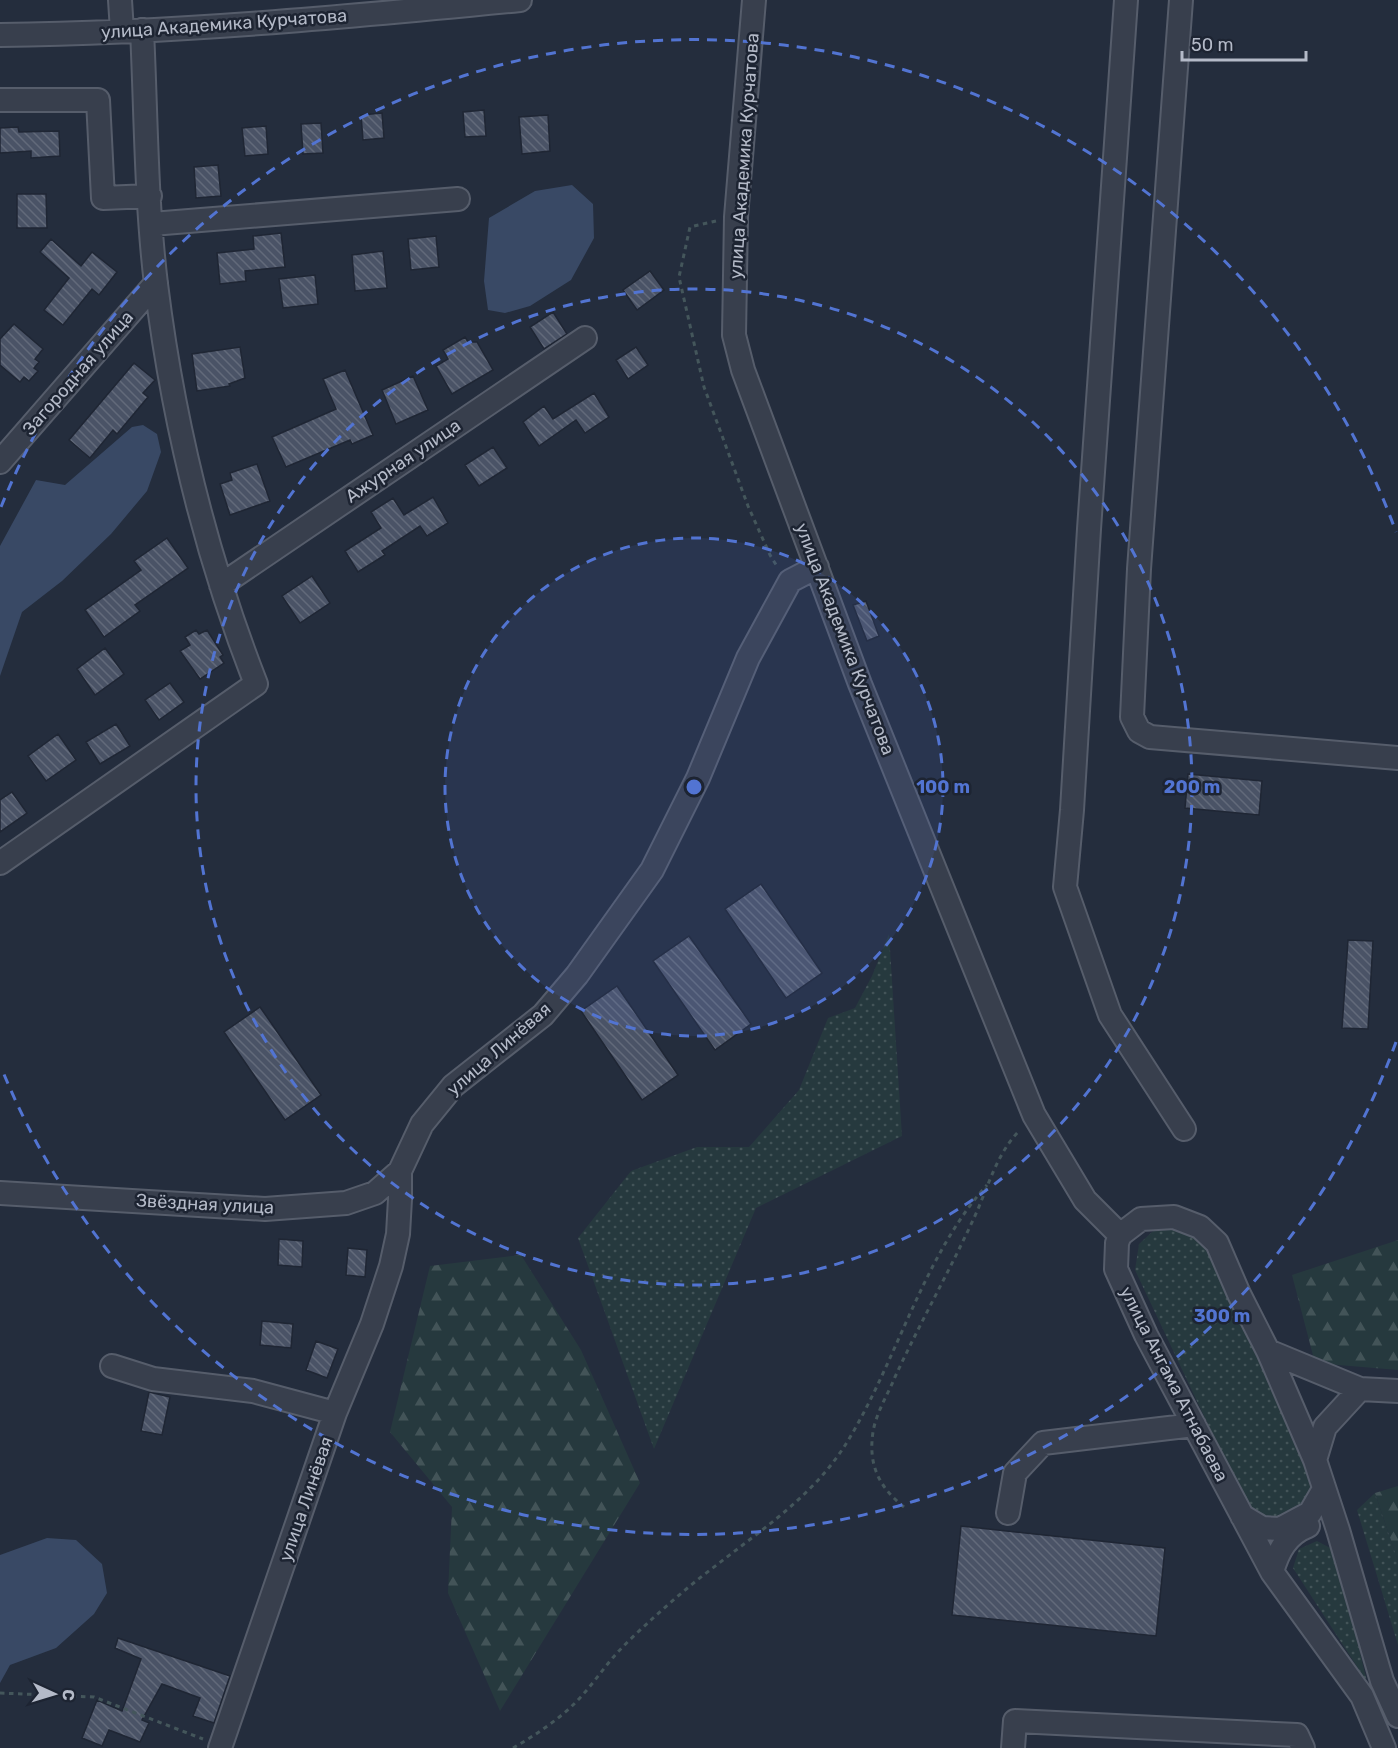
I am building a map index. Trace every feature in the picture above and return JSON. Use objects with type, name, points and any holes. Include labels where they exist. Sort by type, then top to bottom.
[{"type":"street","points":[[0,863],[256,684],[233,625],[200,517],[182,441],[156,283],[150,196],[132,30],[120,0]]},
{"type":"street","name":"улица Академика Курчатова","points":[[0,35],[132,30],[356,16],[520,0]]},
{"type":"street","name":"улица Академика Курчатова","points":[[754,0],[736,217],[734,335],[743,370],[860,684],[1037,1120],[1085,1200],[1120,1234]]},
{"type":"street","points":[[1126,0],[1065,887],[1110,1015],[1184,1129]]},
{"type":"street","points":[[1181,0],[1138,569],[1132,717],[1139,731],[1150,737],[1398,758]]},
{"type":"street","points":[[0,100],[98,100],[103,198],[150,196]]},
{"type":"street","points":[[152,224],[458,200]]},
{"type":"street","name":"Загородная улица","points":[[0,462],[156,283]]},
{"type":"street","name":"Ажурная улица","points":[[221,585],[585,338]]},
{"type":"street","points":[[790,581],[817,567]]},
{"type":"street","name":"улица Линёвая","points":[[220,1747],[335,1413],[372,1324],[391,1266],[398,1234],[400,1171],[422,1124],[453,1086],[543,1015],[577,975],[652,870],[698,778],[748,658],[790,581]]},
{"type":"street","name":"Звёздная улица","points":[[0,1192],[265,1209],[346,1203],[375,1194],[400,1171]]},
{"type":"street","points":[[1120,1234],[1141,1219],[1174,1217],[1200,1227],[1217,1243],[1268,1350],[1315,1461],[1338,1530],[1382,1681],[1398,1716]]},
{"type":"street","name":"улица Ангама Атнабаева","points":[[1120,1234],[1117,1243],[1116,1269],[1146,1335],[1272,1572],[1362,1696],[1384,1748]]},
{"type":"street","points":[[1268,1350],[1360,1389],[1398,1391]]},
{"type":"street","points":[[112,1366],[153,1379],[254,1391],[335,1413]]},
{"type":"street","points":[[1315,1461],[1325,1427],[1360,1389]]},
{"type":"street","points":[[1008,1513],[1015,1473],[1043,1443],[1194,1425]]},
{"type":"street","points":[[1242,1516],[1262,1528],[1280,1529],[1310,1513],[1324,1489]]},
{"type":"street","points":[[1272,1572],[1278,1552],[1299,1529],[1326,1524],[1338,1530]]},
{"type":"street","points":[[1013,1748],[1016,1721],[1297,1735],[1303,1748]]},
{"type":"path","points":[[736,217],[690,226],[679,277],[704,387],[748,506],[770,555],[782,574],[790,581]]},
{"type":"path","points":[[904,1507],[880,1483],[873,1465],[873,1430],[913,1337],[975,1216],[1005,1147],[1019,1130],[1037,1120]]},
{"type":"path","points":[[513,1748],[540,1731],[574,1703],[616,1654],[651,1620],[715,1566],[786,1511],[818,1481],[843,1448],[872,1397],[934,1266],[969,1204],[987,1185]]},
{"type":"path","points":[[0,1693],[94,1697],[220,1747]]},
{"type":"green space","points":[[889,934],[902,1136],[756,1208],[654,1449],[578,1238],[631,1171],[697,1147],[749,1147],[799,1090],[828,1018],[855,1008],[872,976]]},
{"type":"green space","points":[[1165,1226],[1193,1231],[1208,1245],[1313,1474],[1314,1493],[1286,1521],[1266,1520],[1246,1505],[1135,1270],[1139,1244],[1152,1232]]},
{"type":"green space","points":[[1398,1240],[1398,1370],[1315,1363],[1292,1275]]},
{"type":"green space","points":[[521,1255],[581,1350],[640,1483],[500,1711],[448,1593],[452,1507],[390,1432],[430,1266]]},
{"type":"green space","points":[[1398,1486],[1398,1561],[1375,1493]]},
{"type":"green space","points":[[1375,1493],[1398,1561],[1398,1645],[1357,1510]]},
{"type":"green space","points":[[1317,1541],[1336,1551],[1367,1682],[1293,1568],[1299,1549]]},
{"type":"water","points":[[572,185],[593,204],[594,238],[571,280],[530,306],[505,313],[488,310],[484,281],[489,218],[535,191]]},
{"type":"water","points":[[143,425],[157,434],[161,452],[147,491],[111,534],[62,581],[22,612],[0,676],[0,546],[36,480],[65,485],[132,427]]},
{"type":"water","points":[[47,1538],[76,1540],[102,1564],[107,1593],[94,1614],[56,1648],[10,1665],[0,1683],[0,1555]]},
{"type":"building","points":[[484,110],[486,136],[465,137],[463,112]]},
{"type":"building","points":[[382,113],[384,138],[363,140],[361,115]]},
{"type":"building","points":[[548,115],[550,151],[522,154],[519,117]]},
{"type":"building","points":[[321,123],[323,153],[303,154],[301,124]]},
{"type":"building","points":[[266,126],[268,154],[245,156],[242,128]]},
{"type":"building","points":[[18,127],[19,132],[59,131],[60,156],[31,158],[31,151],[0,153],[0,128]]},
{"type":"building","points":[[218,165],[221,196],[196,198],[194,167]]},
{"type":"building","points":[[17,194],[46,194],[47,228],[17,228]]},
{"type":"building","points":[[281,233],[285,267],[245,271],[246,281],[220,284],[217,253],[254,249],[253,236]]},
{"type":"building","points":[[436,236],[439,267],[411,270],[408,239]]},
{"type":"building","points":[[51,239],[81,266],[92,252],[117,272],[99,295],[92,289],[63,325],[44,310],[69,278],[40,252]]},
{"type":"building","points":[[383,251],[387,288],[355,291],[352,255]]},
{"type":"building","points":[[650,271],[664,290],[637,310],[623,290]]},
{"type":"building","points":[[315,275],[318,304],[283,308],[279,279]]},
{"type":"building","points":[[553,312],[567,334],[544,349],[530,327]]},
{"type":"building","points":[[14,324],[43,349],[35,359],[39,362],[34,368],[38,371],[29,381],[24,377],[20,382],[0,365],[0,339]]},
{"type":"building","points":[[465,337],[468,342],[477,342],[493,370],[452,394],[436,366],[448,359],[443,350]]},
{"type":"building","points":[[240,347],[245,378],[229,384],[230,386],[197,391],[192,354]]},
{"type":"building","points":[[636,347],[648,365],[628,379],[616,360]]},
{"type":"building","points":[[134,363],[155,380],[143,393],[148,397],[117,434],[113,430],[90,458],[69,440]]},
{"type":"building","points":[[345,370],[373,435],[352,444],[350,440],[286,467],[272,437],[336,409],[323,379]]},
{"type":"building","points":[[413,376],[428,410],[396,424],[382,390]]},
{"type":"building","points":[[594,393],[609,417],[585,433],[576,420],[539,446],[523,422],[544,406],[553,419]]},
{"type":"building","points":[[493,447],[507,468],[479,486],[465,465]]},
{"type":"building","points":[[257,464],[270,501],[230,515],[220,484],[232,480],[230,473]]},
{"type":"building","points":[[433,497],[448,523],[427,536],[420,526],[382,551],[385,555],[358,572],[345,551],[381,528],[371,512],[393,498],[404,515]]},
{"type":"building","points":[[167,538],[188,568],[135,605],[140,611],[104,637],[85,610],[141,570],[134,561]]},
{"type":"building","points":[[312,576],[330,603],[300,623],[282,596]]},
{"type":"building","points":[[866,601],[879,636],[867,641],[853,605]]},
{"type":"building","points":[[196,630],[199,634],[207,630],[223,655],[220,657],[224,663],[200,679],[180,651],[190,645],[185,637]]},
{"type":"building","points":[[105,648],[124,674],[95,695],[77,669]]},
{"type":"building","points":[[170,683],[184,702],[159,720],[145,700]]},
{"type":"building","points":[[116,724],[130,746],[100,764],[86,742]]},
{"type":"building","points":[[58,734],[76,760],[46,781],[28,756]]},
{"type":"building","points":[[1188,774],[1262,781],[1259,815],[1185,808]]},
{"type":"building","points":[[12,792],[27,813],[0,832],[0,800]]},
{"type":"building","points":[[761,884],[822,973],[786,998],[725,909]]},
{"type":"building","points":[[689,936],[751,1024],[715,1050],[653,961]]},
{"type":"building","points":[[1348,940],[1373,941],[1368,1029],[1342,1028]]},
{"type":"building","points":[[617,986],[678,1075],[642,1100],[581,1011]]},
{"type":"building","points":[[260,1007],[321,1095],[285,1120],[224,1032]]},
{"type":"building","points":[[279,1239],[303,1241],[302,1267],[278,1265]]},
{"type":"building","points":[[348,1248],[367,1250],[365,1277],[346,1275]]},
{"type":"building","points":[[262,1321],[293,1324],[291,1348],[260,1345]]},
{"type":"building","points":[[316,1341],[338,1349],[327,1378],[306,1370]]},
{"type":"building","points":[[149,1392],[170,1397],[162,1435],[141,1431]]},
{"type":"building","points":[[961,1526],[1165,1548],[1156,1636],[952,1615]]},
{"type":"building","points":[[118,1638],[230,1676],[214,1723],[193,1716],[200,1698],[162,1684],[142,1720],[149,1723],[140,1742],[109,1730],[102,1746],[82,1738],[97,1700],[122,1711],[141,1659],[115,1648]]}]
